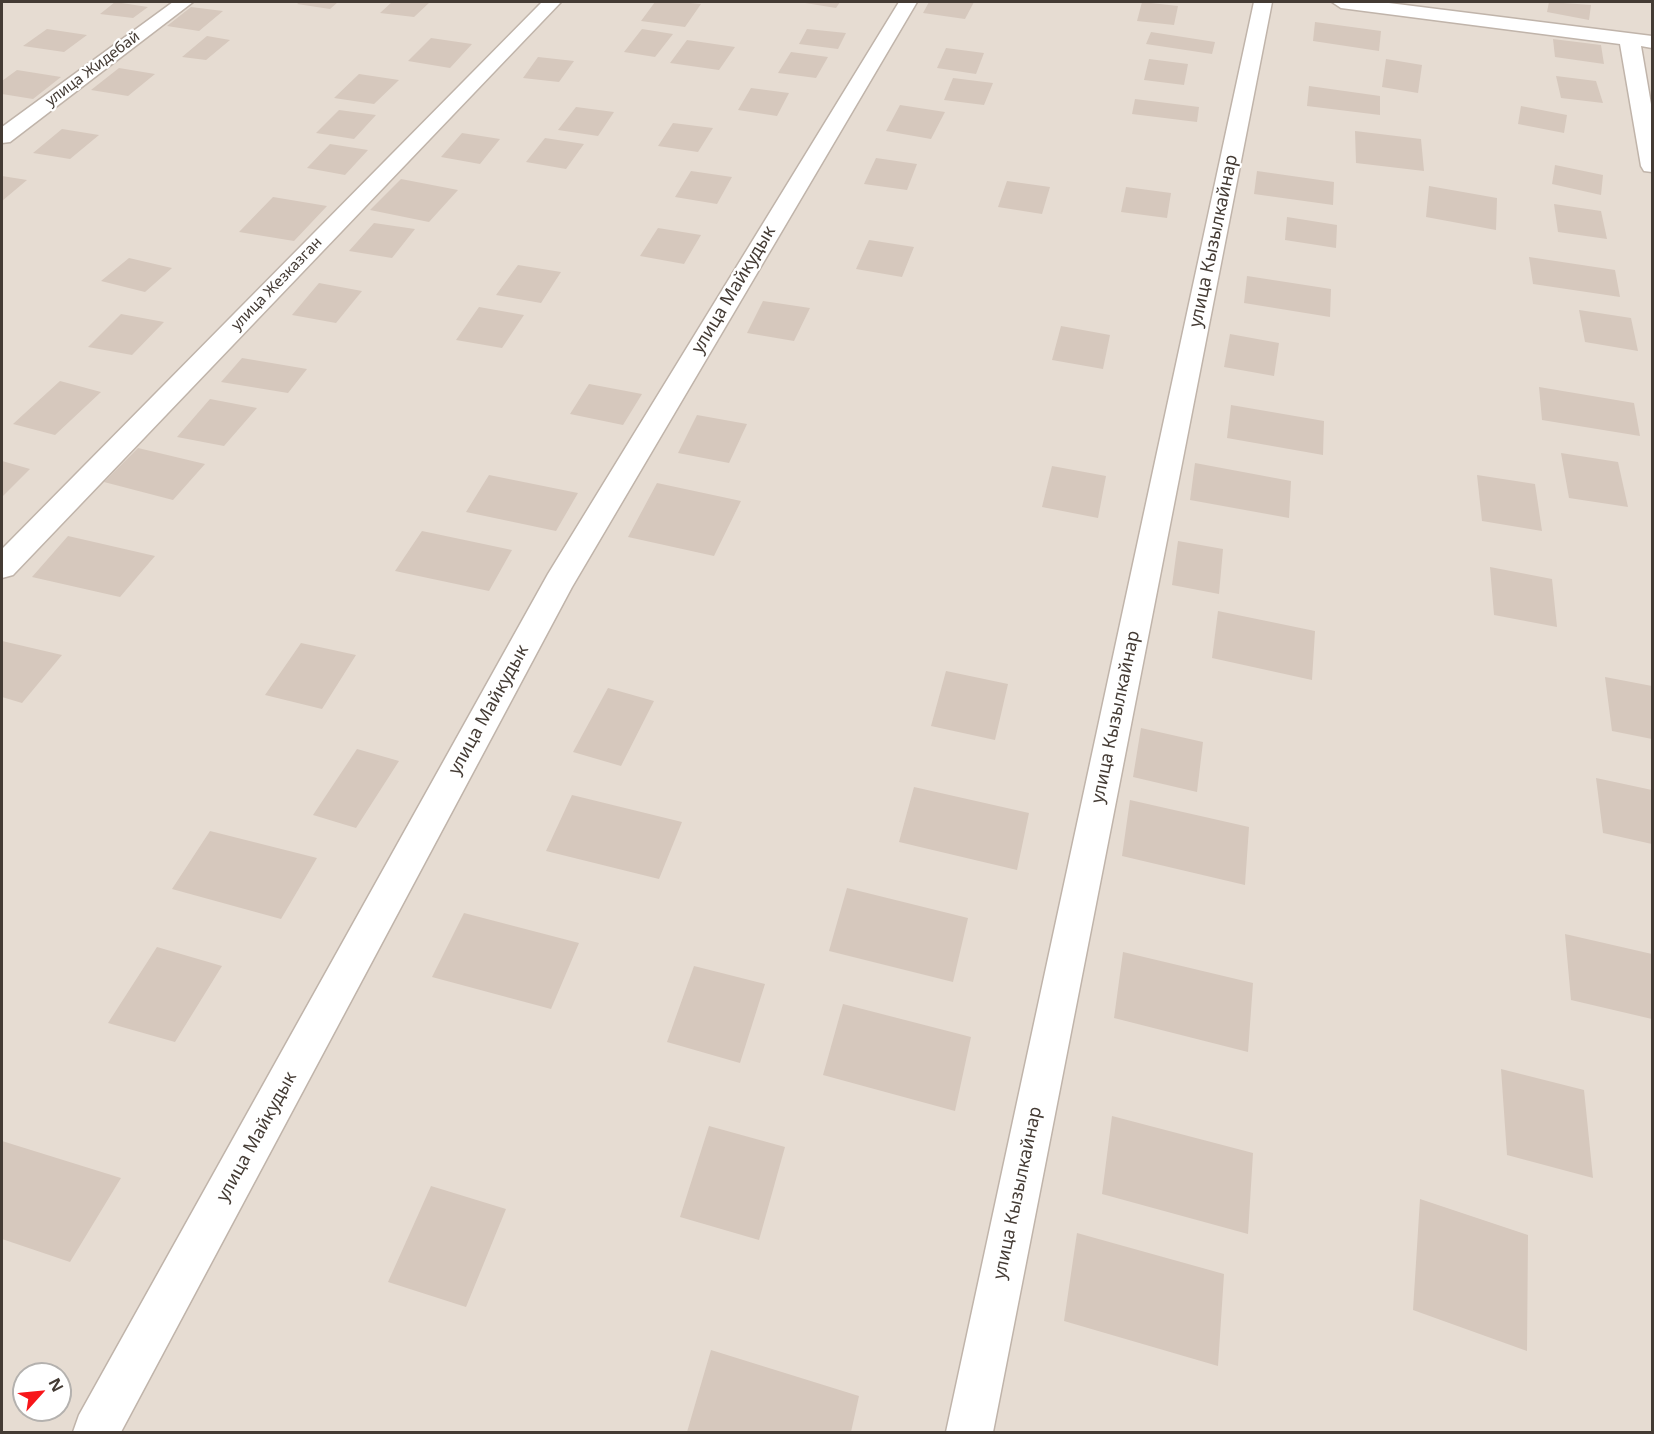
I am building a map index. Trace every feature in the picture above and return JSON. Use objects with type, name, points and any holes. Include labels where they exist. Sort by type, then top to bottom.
[{"type":"street","name":"улица Жидебай","points":[[2,137],[183,2]]},
{"type":"street","name":"улица Жезказган","points":[[2,567],[552,2]]},
{"type":"street","name":"улица Майкудык","points":[[96,1432],[559,582],[908,2]]},
{"type":"street","name":"улица Кызылкайнар","points":[[969,1432],[1263,2]]},
{"type":"street","points":[[1341,2],[1653,42]]},
{"type":"street","points":[[1514,2],[1516,24]]},
{"type":"street","points":[[1629,38],[1653,166]]},
{"type":"shaded area","points":[[2,2],[1652,2],[1652,1432],[2,1432]]},
{"type":"building","points":[[115,2],[148,7],[133,18],[100,14]]},
{"type":"building","points":[[300,2],[338,2],[330,9],[297,4]]},
{"type":"building","points":[[392,2],[430,2],[414,17],[380,13]]},
{"type":"building","points":[[655,2],[701,4],[685,27],[641,21]]},
{"type":"building","points":[[799,2],[840,2],[836,8]]},
{"type":"building","points":[[929,2],[974,2],[965,19],[923,13]]},
{"type":"building","points":[[1142,2],[1178,6],[1174,25],[1137,21]]},
{"type":"building","points":[[1549,2],[1591,5],[1589,20],[1547,12]]},
{"type":"building","points":[[191,7],[223,11],[199,31],[167,26]]},
{"type":"building","points":[[1315,22],[1381,31],[1379,51],[1313,41]]},
{"type":"building","points":[[47,29],[87,35],[64,52],[23,46]]},
{"type":"building","points":[[642,29],[673,34],[655,57],[624,52]]},
{"type":"building","points":[[807,29],[846,33],[838,49],[799,44]]},
{"type":"building","points":[[1151,32],[1215,42],[1212,54],[1146,44]]},
{"type":"building","points":[[207,36],[230,40],[206,60],[182,57]]},
{"type":"building","points":[[431,38],[472,44],[450,68],[408,61]]},
{"type":"building","points":[[1553,39],[1601,45],[1604,64],[1555,57]]},
{"type":"building","points":[[687,40],[735,47],[719,70],[670,63]]},
{"type":"building","points":[[946,48],[984,53],[976,74],[937,68]]},
{"type":"building","points":[[791,52],[828,57],[816,78],[778,73]]},
{"type":"building","points":[[538,57],[574,61],[559,82],[523,78]]},
{"type":"building","points":[[1149,59],[1188,64],[1184,85],[1144,80]]},
{"type":"building","points":[[1386,59],[1422,65],[1418,93],[1382,87]]},
{"type":"building","points":[[119,68],[155,74],[128,96],[91,90]]},
{"type":"building","points":[[17,70],[61,77],[33,99],[2,94],[2,81]]},
{"type":"building","points":[[359,74],[399,80],[374,104],[334,98]]},
{"type":"building","points":[[1556,76],[1596,81],[1603,103],[1561,98]]},
{"type":"building","points":[[953,78],[993,83],[984,105],[944,100]]},
{"type":"building","points":[[1309,86],[1380,96],[1380,115],[1307,106]]},
{"type":"building","points":[[751,88],[789,93],[777,116],[738,110]]},
{"type":"building","points":[[1135,99],[1199,107],[1197,122],[1132,114]]},
{"type":"building","points":[[900,105],[945,112],[931,139],[886,131]]},
{"type":"building","points":[[1521,106],[1567,115],[1564,133],[1518,124]]},
{"type":"building","points":[[576,107],[614,112],[598,136],[558,130]]},
{"type":"building","points":[[339,110],[376,115],[354,139],[316,133]]},
{"type":"building","points":[[673,123],[713,128],[698,152],[658,146]]},
{"type":"building","points":[[62,129],[99,135],[70,159],[33,153]]},
{"type":"building","points":[[1355,131],[1421,139],[1424,171],[1356,163]]},
{"type":"building","points":[[462,133],[500,139],[480,164],[441,157]]},
{"type":"building","points":[[545,138],[584,144],[566,169],[526,162]]},
{"type":"building","points":[[330,144],[368,150],[345,175],[307,168]]},
{"type":"building","points":[[876,158],[917,164],[907,190],[864,184]]},
{"type":"building","points":[[1555,165],[1603,175],[1601,195],[1552,184]]},
{"type":"building","points":[[691,171],[732,177],[717,204],[675,197]]},
{"type":"building","points":[[1257,171],[1334,182],[1333,205],[1254,194]]},
{"type":"building","points":[[2,176],[27,180],[2,201]]},
{"type":"building","points":[[401,179],[458,190],[429,222],[370,210]]},
{"type":"building","points":[[1007,181],[1050,187],[1042,214],[998,207]]},
{"type":"building","points":[[1429,186],[1497,198],[1496,230],[1426,217]]},
{"type":"building","points":[[1126,187],[1171,193],[1167,218],[1121,212]]},
{"type":"building","points":[[273,197],[327,206],[294,241],[239,232]]},
{"type":"building","points":[[1554,204],[1601,211],[1607,239],[1558,232]]},
{"type":"building","points":[[1287,217],[1337,225],[1336,248],[1285,240]]},
{"type":"building","points":[[374,223],[415,229],[392,258],[349,251]]},
{"type":"building","points":[[658,228],[701,235],[684,264],[640,256]]},
{"type":"building","points":[[869,240],[914,247],[902,277],[856,269]]},
{"type":"building","points":[[1529,257],[1615,270],[1620,297],[1533,284]]},
{"type":"building","points":[[129,258],[172,268],[145,292],[101,281]]},
{"type":"building","points":[[518,265],[561,272],[541,303],[496,295]]},
{"type":"building","points":[[1247,276],[1331,289],[1330,317],[1244,303]]},
{"type":"building","points":[[319,283],[362,291],[336,323],[292,315]]},
{"type":"building","points":[[763,301],[810,308],[794,341],[747,333]]},
{"type":"building","points":[[479,307],[524,315],[502,348],[456,340]]},
{"type":"building","points":[[1579,310],[1631,318],[1638,351],[1585,342]]},
{"type":"building","points":[[121,314],[164,322],[132,355],[88,347]]},
{"type":"building","points":[[1061,326],[1110,335],[1103,369],[1052,360]]},
{"type":"building","points":[[1230,334],[1279,343],[1274,376],[1224,367]]},
{"type":"building","points":[[242,358],[307,369],[288,393],[221,382]]},
{"type":"building","points":[[60,381],[101,392],[55,435],[13,424]]},
{"type":"building","points":[[589,384],[642,394],[623,425],[570,414]]},
{"type":"building","points":[[1539,387],[1634,403],[1640,436],[1542,420]]},
{"type":"building","points":[[210,399],[257,408],[224,446],[177,437]]},
{"type":"building","points":[[1231,405],[1324,421],[1323,455],[1227,438]]},
{"type":"building","points":[[697,415],[747,424],[729,463],[678,453]]},
{"type":"building","points":[[138,448],[205,464],[173,500],[104,482]]},
{"type":"building","points":[[1561,453],[1618,462],[1628,507],[1569,498]]},
{"type":"building","points":[[2,461],[30,469],[2,497]]},
{"type":"building","points":[[1195,463],[1291,481],[1289,518],[1190,500]]},
{"type":"building","points":[[1052,466],[1106,476],[1098,518],[1042,507]]},
{"type":"building","points":[[489,475],[578,493],[556,531],[466,512]]},
{"type":"building","points":[[1477,475],[1535,484],[1542,531],[1482,521]]},
{"type":"building","points":[[657,483],[741,501],[714,556],[628,537]]},
{"type":"building","points":[[422,531],[512,550],[489,591],[395,571]]},
{"type":"building","points":[[68,536],[155,556],[120,597],[32,577]]},
{"type":"building","points":[[1178,541],[1223,549],[1219,594],[1172,585]]},
{"type":"building","points":[[1490,567],[1552,579],[1557,627],[1494,615]]},
{"type":"building","points":[[1218,611],[1315,631],[1312,680],[1212,658]]},
{"type":"building","points":[[2,641],[62,655],[22,703],[2,697]]},
{"type":"building","points":[[301,643],[356,655],[322,709],[265,695]]},
{"type":"building","points":[[946,671],[1008,684],[995,740],[931,726]]},
{"type":"building","points":[[1605,677],[1652,686],[1652,739],[1612,731]]},
{"type":"building","points":[[608,688],[654,701],[621,766],[573,752]]},
{"type":"building","points":[[1141,728],[1203,742],[1197,792],[1133,777]]},
{"type":"building","points":[[357,749],[399,761],[356,828],[313,815]]},
{"type":"building","points":[[1596,778],[1652,790],[1652,844],[1603,833]]},
{"type":"building","points":[[914,787],[1029,813],[1017,870],[899,842]]},
{"type":"building","points":[[572,795],[682,822],[659,879],[546,851]]},
{"type":"building","points":[[1130,800],[1249,827],[1245,885],[1122,856]]},
{"type":"building","points":[[210,831],[317,858],[281,919],[172,889]]},
{"type":"building","points":[[847,888],[968,918],[953,982],[829,951]]},
{"type":"building","points":[[464,913],[579,943],[551,1009],[432,977]]},
{"type":"building","points":[[1565,934],[1652,954],[1652,1019],[1571,1000]]},
{"type":"building","points":[[157,947],[222,966],[175,1042],[108,1023]]},
{"type":"building","points":[[1123,952],[1253,983],[1248,1052],[1114,1018]]},
{"type":"building","points":[[694,966],[765,984],[740,1063],[667,1042]]},
{"type":"building","points":[[843,1004],[971,1037],[955,1111],[823,1075]]},
{"type":"building","points":[[1501,1069],[1584,1090],[1593,1178],[1507,1155]]},
{"type":"building","points":[[1112,1116],[1253,1153],[1248,1234],[1102,1194]]},
{"type":"building","points":[[709,1126],[785,1147],[759,1240],[680,1217]]},
{"type":"building","points":[[2,1141],[121,1178],[70,1262],[2,1239]]},
{"type":"building","points":[[431,1186],[506,1209],[466,1307],[388,1282]]},
{"type":"building","points":[[1420,1199],[1528,1235],[1527,1351],[1413,1310]]},
{"type":"building","points":[[1077,1233],[1224,1274],[1218,1366],[1064,1321]]},
{"type":"building","points":[[711,1350],[859,1396],[851,1432],[687,1432]]}]
